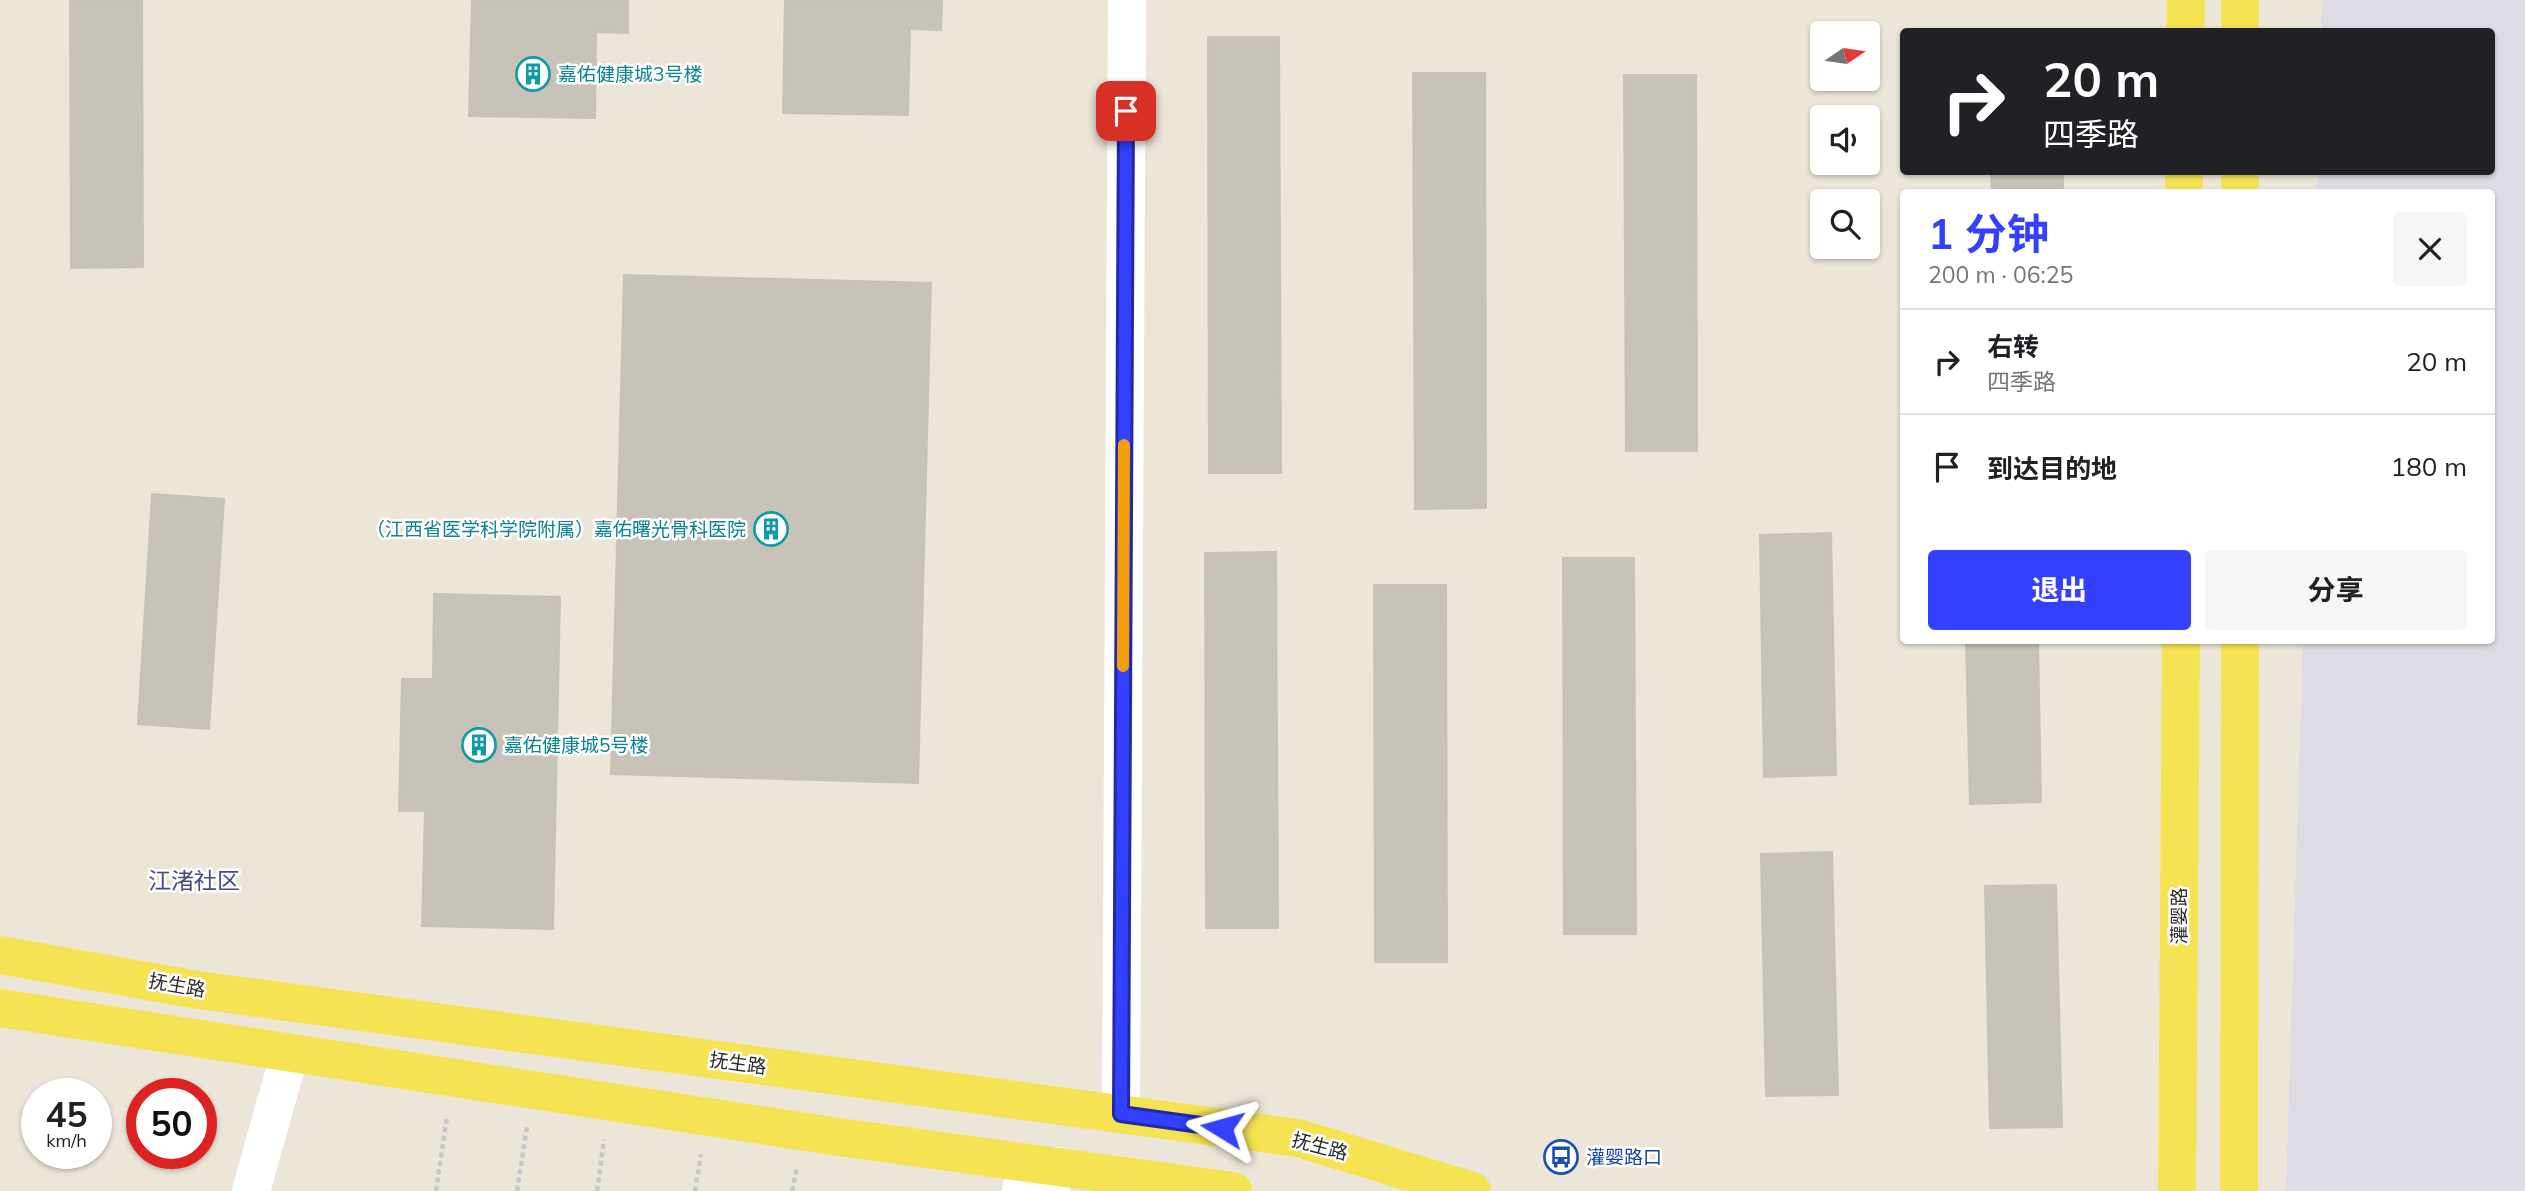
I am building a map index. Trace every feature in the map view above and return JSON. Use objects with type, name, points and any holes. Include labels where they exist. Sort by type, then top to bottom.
[{"type":"main road","points":[[2185,28],[2186,0]]},
{"type":"main road","points":[[2240,0],[2240,28]]},
{"type":"main road","name":"灌婴路","points":[[2177,1191],[2181,644]]},
{"type":"main road","points":[[2239,1191],[2240,644]]},
{"type":"main road","name":"抚生路","points":[[0,954],[198,990],[1298,1138],[1472,1191]]},
{"type":"main road","points":[[0,1008],[610,1102],[1039,1178],[1233,1191]]},
{"type":"street","points":[[1121,1114],[1127,0]]},
{"type":"street","points":[[251,1191],[290,1052]]},
{"type":"path","points":[[436,1191],[452,1077]]},
{"type":"path","points":[[517,1191],[532,1090]]},
{"type":"path","points":[[597,1191],[610,1102]]},
{"type":"shaded area","points":[[2322,0],[2525,0],[2525,1191],[2286,1191],[2303,644],[2495,644],[2495,189],[2316,189],[2317,175],[2495,175],[2495,28],[2321,28]]},
{"type":"building","points":[[70,0],[142,0],[143,267],[71,268]]},
{"type":"building","name":"嘉佑健康城3号楼","points":[[472,0],[628,0],[628,33],[596,32],[595,118],[469,116]]},
{"type":"building","points":[[785,0],[942,0],[941,30],[910,29],[908,115],[783,113]]},
{"type":"building","points":[[1208,37],[1279,37],[1281,473],[1209,473]]},
{"type":"building","points":[[1413,73],[1485,73],[1486,508],[1415,509]]},
{"type":"building","points":[[1624,75],[1696,75],[1697,451],[1626,451]]},
{"type":"building","points":[[1991,175],[2063,175],[2063,189],[1992,189]]},
{"type":"building","name":"（江西省医学科学院附属）嘉佑曙光骨科医院","points":[[624,275],[931,283],[918,783],[611,774]]},
{"type":"building","points":[[152,494],[224,499],[209,729],[138,724]]},
{"type":"building","points":[[1831,533],[1836,775],[1764,777],[1760,535]]},
{"type":"building","points":[[1276,552],[1278,928],[1206,928],[1205,553]]},
{"type":"building","points":[[1563,558],[1634,558],[1636,934],[1564,934]]},
{"type":"building","points":[[1374,585],[1446,585],[1447,962],[1375,962]]},
{"type":"building","name":"嘉佑健康城5号楼","points":[[434,594],[560,597],[553,929],[422,926],[425,811],[399,811],[402,679],[433,679]]},
{"type":"building","points":[[1966,644],[2038,644],[2041,802],[1970,804]]},
{"type":"building","points":[[1832,852],[1838,1095],[1766,1096],[1761,854]]},
{"type":"building","points":[[2056,885],[2062,1127],[1990,1128],[1985,886]]},
{"type":"slow traffic","points":[[1123,666],[1124,445]]},
{"type":"place","name":"嘉佑健康城3号楼","points":[[533,74]]},
{"type":"place","name":"（江西省医学科学院附属）嘉佑曙光骨科医院","points":[[771,529]]},
{"type":"place","name":"嘉佑健康城5号楼","points":[[479,745]]},
{"type":"place","name":"灌婴路口","points":[[1561,1157]]},
{"type":"district","name":"江渚社区","points":[[194,880]]},
{"type":"route","points":[[1126,111],[1121,1114],[1222,1128]]}]
